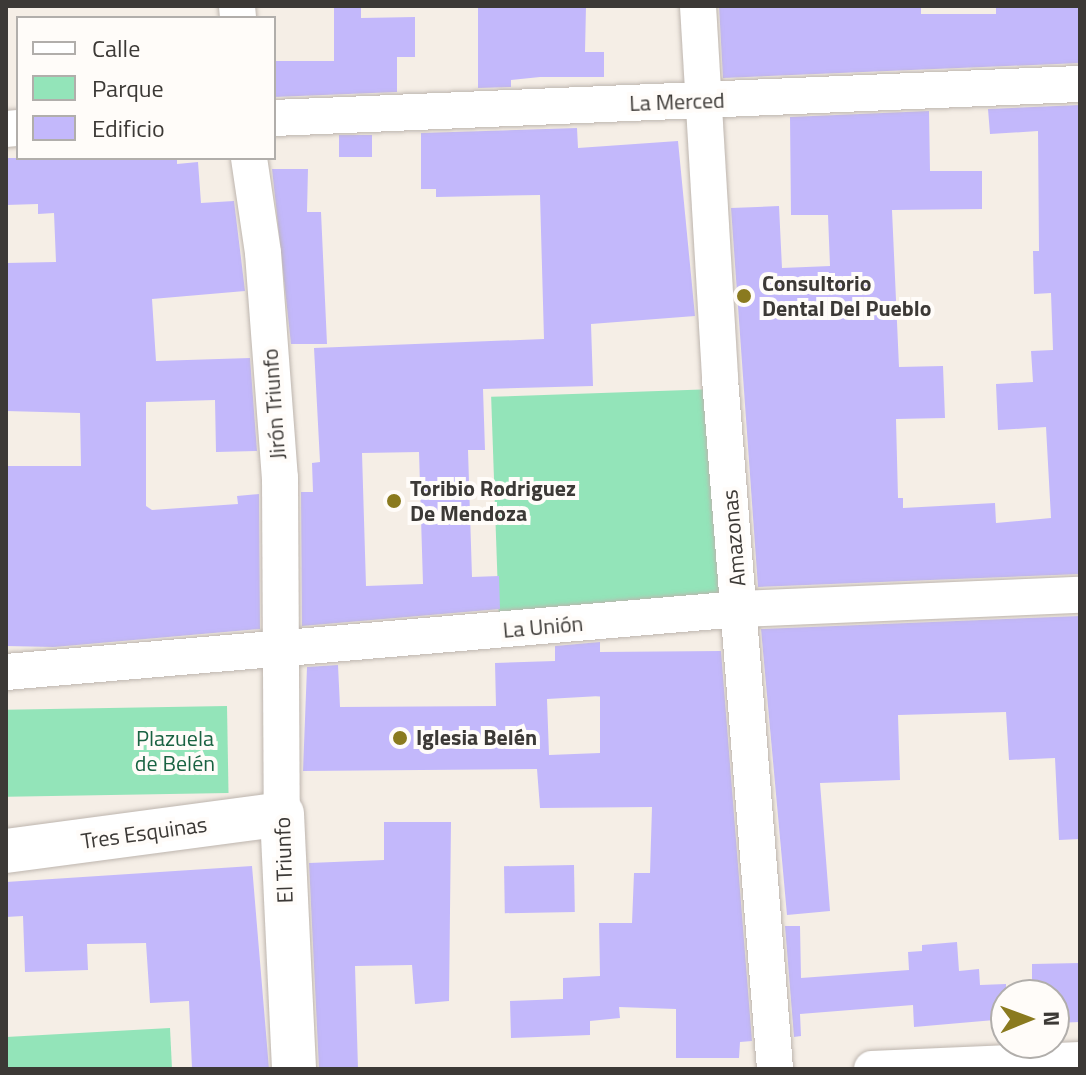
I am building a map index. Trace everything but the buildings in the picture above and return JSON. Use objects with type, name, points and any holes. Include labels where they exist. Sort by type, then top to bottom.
[{"type":"highway","name":"Tres Esquinas","points":[[6,851],[282,814]]},
{"type":"highway","name":"El Triunfo","points":[[282,814],[294,1069]]},
{"type":"street","name":"Amazonas","points":[[698,6],[775,1069]]},
{"type":"street","name":"La Merced","points":[[276,118],[1080,84]]},
{"type":"street","name":"Jirón Triunfo","points":[[249,160],[263,253],[280,478],[278,651]]},
{"type":"street","name":"La Unión","points":[[6,672],[740,609],[1080,595]]},
{"type":"street","name":"El Triunfo","points":[[278,651],[282,814]]},
{"type":"street","points":[[872,1069],[1080,1060]]},
{"type":"green space","points":[[716,389],[724,604],[499,612],[491,397]]},
{"type":"green space","name":"Plazuela de Belén","points":[[227,706],[229,793],[8,797],[6,710]]},
{"type":"green space","points":[[170,1028],[172,1069],[6,1069],[6,1037]]},
{"type":"place","name":"Consultorio Dental Del Pueblo","points":[[744,296]]},
{"type":"place","name":"Toribio Rodriguez De Mendoza","points":[[394,501]]},
{"type":"place","name":"Iglesia Belén","points":[[400,738]]}]
